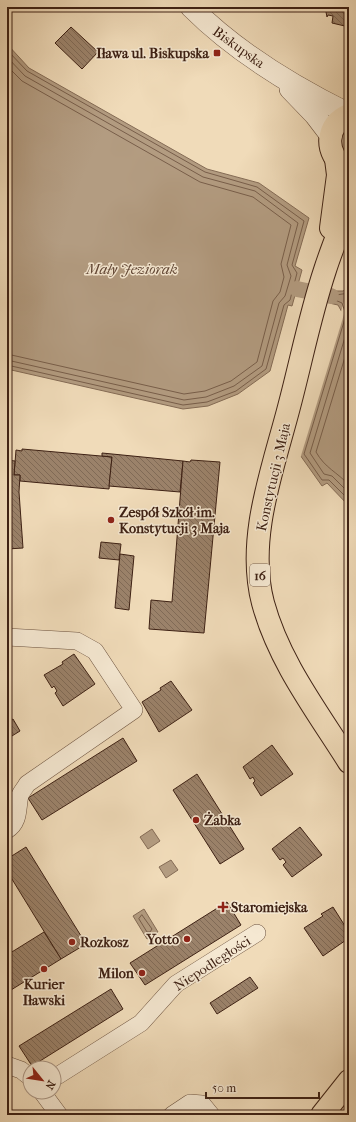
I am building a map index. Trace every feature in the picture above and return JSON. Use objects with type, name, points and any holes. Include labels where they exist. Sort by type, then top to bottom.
[{"type":"main road","points":[[331,136],[336,125],[349,115]]},
{"type":"main road","name":"16","points":[[331,136],[330,148],[342,163]]},
{"type":"main road","name":"Konstytucji 3 Maja","points":[[325,271],[338,175],[342,163]]},
{"type":"main road","name":"Konstytucji 3 Maja","points":[[349,205],[325,271],[263,514],[259,542],[259,564],[263,601],[271,629],[297,680],[349,762]]},
{"type":"main road","points":[[322,1115],[349,1081]]},
{"type":"street","name":"Biskupska","points":[[191,7],[210,25],[270,70],[305,103],[331,136]]},
{"type":"street","name":"Biskupska","points":[[270,70],[349,115]]},
{"type":"street","points":[[7,637],[77,641],[96,650],[134,710],[27,784],[21,794],[17,817],[11,827],[7,830]]},
{"type":"street","name":"Niepodległości","points":[[62,1073],[141,1023],[176,984],[257,933]]},
{"type":"street","points":[[7,1065],[22,1071]]},
{"type":"street","points":[[48,1100],[59,1115]]},
{"type":"street","points":[[172,1115],[190,1103],[202,1104],[211,1115]]},
{"type":"shaded area","points":[[349,125],[349,158],[343,153],[340,138]]},
{"type":"water","name":"Mały Jeziorak","points":[[7,44],[29,68],[207,169],[259,183],[309,218],[295,266],[302,270],[292,306],[288,305],[270,371],[238,394],[208,406],[183,409],[7,369]]},
{"type":"water","points":[[349,287],[349,506],[327,483],[322,486],[300,455],[343,314],[338,305],[329,303],[333,291],[343,291]]},
{"type":"water","points":[[152,829],[160,841],[148,849],[140,837]]},
{"type":"water","points":[[171,860],[178,870],[166,878],[159,867]]},
{"type":"water","points":[[144,909],[158,932],[147,939],[133,916]]},
{"type":"pier","points":[[349,285],[349,298],[300,459],[298,455]]},
{"type":"pier","points":[[332,289],[336,289],[331,305],[327,302]]},
{"type":"building","points":[[325,7],[349,7],[349,27],[332,23],[333,16],[328,15],[327,17]]},
{"type":"building","points":[[71,27],[98,52],[82,69],[55,43]]},
{"type":"building","points":[[22,449],[112,457],[109,489],[20,481],[20,475],[14,475],[16,450],[22,451]]},
{"type":"building","points":[[102,453],[183,461],[180,492],[109,486],[112,457],[102,456]]},
{"type":"building","points":[[7,460],[15,461],[14,475],[20,475],[19,492],[23,548],[7,549]]},
{"type":"building","points":[[191,460],[220,462],[204,633],[149,629],[151,600],[172,602],[183,461],[190,462]]},
{"type":"building","points":[[101,542],[121,544],[119,560],[99,558]]},
{"type":"building","points":[[120,554],[134,556],[129,610],[115,608]]},
{"type":"building","points":[[74,654],[95,684],[63,706],[55,693],[57,691],[54,686],[52,688],[44,675],[63,664],[62,662]]},
{"type":"building","points":[[171,681],[192,710],[159,732],[142,702],[161,690],[160,688]]},
{"type":"building","points":[[7,714],[11,720],[13,719],[20,731],[7,739]]},
{"type":"building","points":[[123,738],[137,761],[42,820],[28,798]]},
{"type":"building","points":[[272,745],[293,774],[261,796],[253,783],[255,781],[253,777],[250,779],[243,767]]},
{"type":"building","points":[[197,774],[244,849],[220,864],[173,790]]},
{"type":"building","points":[[300,827],[322,855],[292,877],[283,865],[286,862],[283,858],[280,860],[272,849]]},
{"type":"building","points":[[26,847],[86,944],[61,959],[7,871],[7,859]]},
{"type":"building","points":[[227,902],[241,925],[145,985],[130,963]]},
{"type":"building","points":[[333,907],[345,926],[347,924],[349,928],[349,938],[323,956],[304,928],[323,916],[321,914]]},
{"type":"building","points":[[44,932],[61,959],[11,990],[7,983],[7,955]]},
{"type":"building","points":[[250,977],[258,988],[217,1014],[210,1003]]},
{"type":"building","points":[[111,989],[123,1009],[42,1060],[28,1060],[19,1046]]},
{"type":"waterway","points":[[297,289],[331,296]]},
{"type":"place","name":"Iława ul. Biskupska","points":[[217,53]]},
{"type":"place","name":"Zespół Szkół im. Konstytucji 3 Maja","points":[[111,520]]},
{"type":"place","name":"Żabka","points":[[196,820]]},
{"type":"place","name":"Staromiejska","points":[[223,907]]},
{"type":"place","name":"Yotto","points":[[187,939]]},
{"type":"place","name":"Rozkosz","points":[[72,942]]},
{"type":"place","name":"Kurier Iławski","points":[[44,969]]},
{"type":"place","name":"Milon","points":[[142,973]]}]
